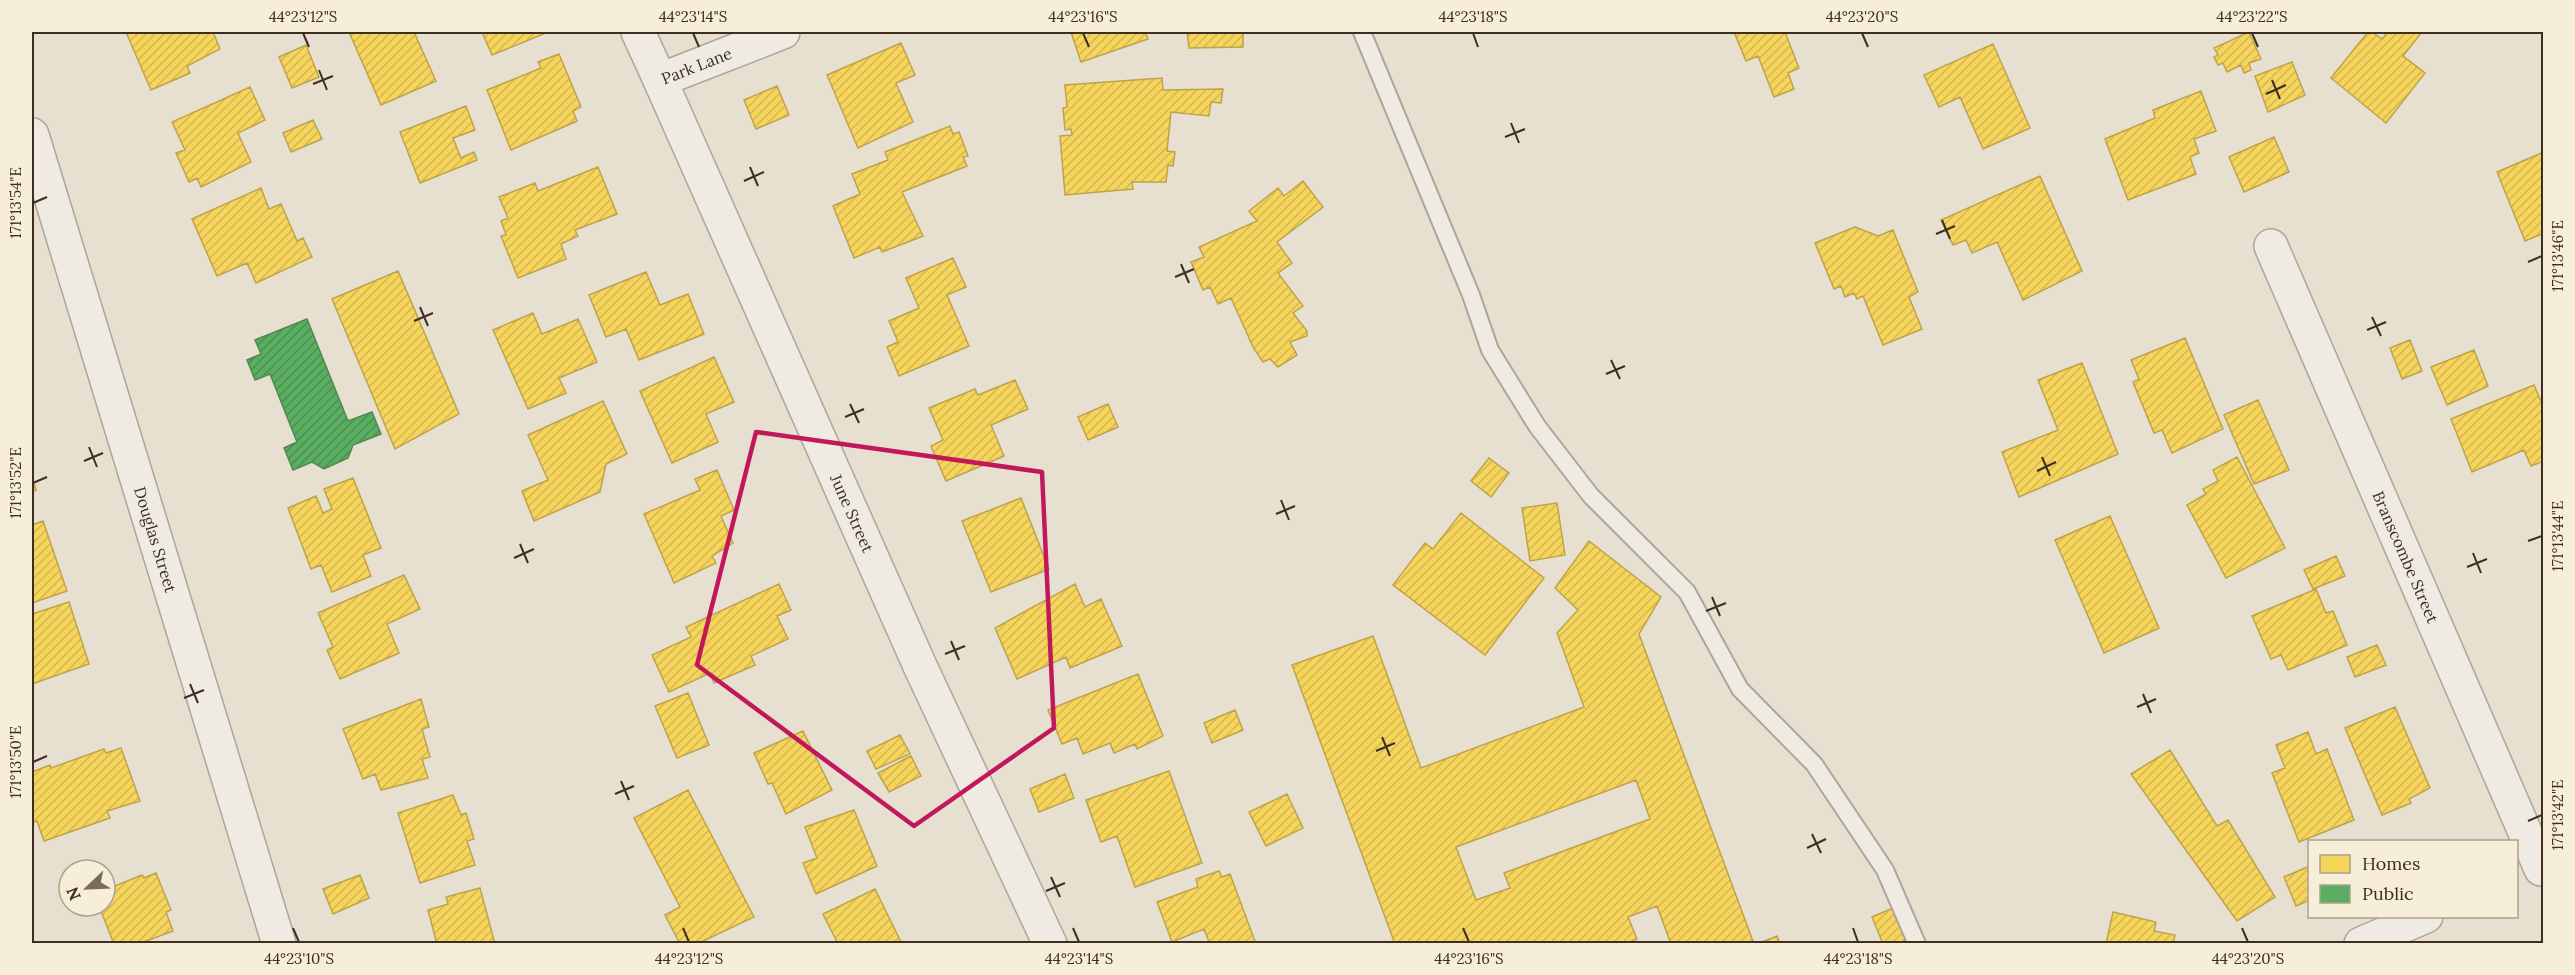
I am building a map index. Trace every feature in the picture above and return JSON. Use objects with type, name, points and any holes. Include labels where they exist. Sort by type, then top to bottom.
[{"type":"street","name":"Park Lane","points":[[638,32],[660,80],[783,32]]},
{"type":"street","name":"June Street","points":[[660,80],[920,666],[1050,944]]},
{"type":"street","name":"Douglas Street","points":[[32,135],[279,944]]},
{"type":"street","name":"Branscombe Street","points":[[2271,246],[2534,872]]},
{"type":"street","points":[[2361,944],[2421,918]]},
{"type":"lane","points":[[1362,32],[1471,295],[1490,350],[1537,426],[1591,496],[1687,592],[1740,689],[1814,764],[1885,870],[1917,944]]},
{"type":"highlighted area","points":[[756,432],[1042,472],[1054,728],[914,826],[697,665]]},
{"type":"building: Homes","points":[[126,32],[213,32],[220,49],[187,66],[190,73],[151,90]]},
{"type":"building: Homes","points":[[349,32],[414,32],[436,81],[381,105]]},
{"type":"building: Homes","points":[[482,32],[545,32],[546,33],[492,55]]},
{"type":"building: Homes","points":[[1071,32],[1145,32],[1148,39],[1081,62]]},
{"type":"building: Homes","points":[[1187,32],[1243,32],[1243,47],[1189,48]]},
{"type":"building: Homes","points":[[1734,32],[1785,32],[1799,68],[1788,73],[1794,89],[1774,97],[1758,56],[1746,61]]},
{"type":"building: Homes","points":[[2249,32],[2261,59],[2249,63],[2251,70],[2244,73],[2241,65],[2227,72],[2223,63],[2218,65],[2214,57],[2218,55],[2214,48]]},
{"type":"building: Homes","points":[[2368,32],[2382,39],[2388,32],[2422,32],[2403,56],[2425,73],[2386,123],[2331,78]]},
{"type":"building: Homes","points":[[901,43],[915,75],[896,83],[913,122],[858,148],[827,75]]},
{"type":"building: Homes","points":[[1993,44],[2030,128],[1983,149],[1960,97],[1939,107],[1924,75]]},
{"type":"building: Homes","points":[[306,45],[319,77],[292,88],[279,57]]},
{"type":"building: Homes","points":[[559,54],[581,107],[573,111],[577,121],[511,150],[487,90],[541,68],[538,62]]},
{"type":"building: Homes","points":[[2292,62],[2305,95],[2268,112],[2255,76]]},
{"type":"building: Homes","points":[[1162,78],[1163,90],[1223,89],[1221,103],[1211,102],[1209,116],[1171,112],[1167,151],[1175,152],[1173,166],[1168,165],[1166,182],[1132,182],[1133,189],[1065,195],[1060,136],[1072,135],[1071,129],[1065,130],[1063,108],[1067,107],[1065,85]]},
{"type":"building: Homes","points":[[777,86],[789,115],[756,129],[744,100]]},
{"type":"building: Homes","points":[[250,87],[265,120],[238,133],[251,162],[201,187],[197,178],[189,182],[176,153],[185,150],[172,122]]},
{"type":"building: Homes","points":[[2201,91],[2216,131],[2194,139],[2199,153],[2190,157],[2196,174],[2128,200],[2105,139],[2155,118],[2153,110]]},
{"type":"building: Homes","points":[[466,106],[475,130],[453,138],[461,158],[474,152],[477,160],[420,183],[400,132]]},
{"type":"building: Homes","points":[[313,120],[322,139],[291,152],[283,133]]},
{"type":"building: Homes","points":[[950,126],[953,134],[959,132],[968,156],[963,157],[967,166],[902,192],[923,236],[882,252],[880,247],[854,258],[833,206],[860,194],[852,174],[888,160],[885,152]]},
{"type":"building: Homes","points":[[2274,137],[2289,172],[2244,192],[2229,157]]},
{"type":"building: Homes","points":[[2544,152],[2544,233],[2525,241],[2497,172]]},
{"type":"building: Homes","points":[[598,167],[617,214],[575,230],[578,236],[561,244],[566,259],[518,278],[501,236],[506,235],[501,221],[508,218],[499,197],[535,183],[538,191]]},
{"type":"building: Homes","points":[[2040,176],[2082,271],[2023,300],[1997,242],[1972,253],[1966,240],[1953,245],[1941,220]]},
{"type":"building: Homes","points":[[1303,181],[1323,207],[1277,242],[1292,263],[1278,273],[1303,306],[1293,313],[1307,331],[1307,336],[1290,342],[1297,355],[1278,367],[1270,359],[1263,362],[1253,347],[1231,298],[1218,304],[1210,287],[1203,290],[1191,262],[1204,257],[1199,247],[1257,221],[1249,211],[1278,188],[1284,196]]},
{"type":"building: Homes","points":[[261,188],[269,209],[281,204],[297,241],[303,238],[312,257],[256,283],[247,263],[217,276],[192,219]]},
{"type":"building: Homes","points":[[1855,227],[1878,236],[1893,230],[1918,292],[1909,297],[1922,329],[1883,345],[1863,296],[1857,299],[1854,293],[1845,297],[1841,286],[1834,289],[1815,243]]},
{"type":"building: Homes","points":[[953,258],[966,287],[947,295],[969,346],[899,376],[887,347],[898,342],[889,321],[919,308],[906,278]]},
{"type":"building: Homes","points":[[398,271],[459,414],[395,449],[332,299]]},
{"type":"building: Homes","points":[[646,272],[660,305],[688,294],[704,334],[639,360],[626,329],[606,337],[589,295]]},
{"type":"building: Homes","points":[[533,313],[542,334],[578,319],[597,362],[559,378],[566,393],[528,409],[493,330]]},
{"type":"building: Homes","points":[[2185,338],[2223,429],[2172,453],[2162,430],[2154,433],[2133,382],[2139,379],[2131,360]]},
{"type":"building: Homes","points":[[2410,340],[2422,371],[2402,379],[2390,348]]},
{"type":"building: Homes","points":[[2474,350],[2488,386],[2447,405],[2431,367]]},
{"type":"building: Homes","points":[[714,357],[734,402],[706,414],[718,442],[672,463],[640,391]]},
{"type":"building: Homes","points":[[2082,363],[2118,454],[2019,497],[2002,452],[2058,430],[2038,380]]},
{"type":"building: Homes","points":[[1015,380],[1028,409],[991,425],[1004,456],[946,481],[931,446],[943,440],[929,408],[975,389],[978,395]]},
{"type":"building: Homes","points":[[2534,385],[2544,408],[2544,461],[2531,466],[2524,450],[2472,472],[2451,419]]},
{"type":"building: Homes","points":[[2258,400],[2289,470],[2254,484],[2224,415]]},
{"type":"building: Homes","points":[[603,401],[627,454],[606,464],[600,492],[534,521],[522,491],[548,480],[528,435]]},
{"type":"building: Homes","points":[[1108,404],[1118,427],[1088,440],[1078,417]]},
{"type":"building: Homes","points":[[2237,457],[2285,548],[2226,578],[2187,505],[2206,494],[2203,489],[2218,481],[2213,470]]},
{"type":"building: Homes","points":[[1489,458],[1509,473],[1491,497],[1471,481]]},
{"type":"building: Homes","points":[[717,470],[734,510],[721,516],[733,543],[712,556],[716,563],[674,583],[644,514],[700,490],[695,479]]},
{"type":"building: Homes","points":[[32,477],[36,490],[32,492]]},
{"type":"building: Homes","points":[[353,478],[381,548],[363,555],[371,576],[332,592],[321,565],[311,569],[288,508],[316,496],[323,513],[332,509],[324,489]]},
{"type":"building: Homes","points":[[1021,498],[1049,569],[991,592],[962,521]]},
{"type":"building: Homes","points":[[1557,503],[1565,555],[1530,561],[1522,508]]},
{"type":"building: Homes","points":[[1461,513],[1544,578],[1485,655],[1393,585],[1425,543],[1433,549]]},
{"type":"building: Homes","points":[[2110,516],[2159,628],[2104,653],[2055,540]]},
{"type":"building: Homes","points":[[43,521],[67,591],[32,603],[32,525]]},
{"type":"building: Homes","points":[[1589,541],[1661,597],[1639,634],[1754,944],[1671,944],[1657,906],[1628,917],[1637,939],[1625,944],[1395,944],[1292,665],[1373,636],[1421,768],[1584,707],[1557,633],[1578,610],[1555,588]],"holes":[[[1636,780],[1650,819],[1504,873],[1510,888],[1476,900],[1456,847]]]},
{"type":"building: Homes","points":[[2336,556],[2345,576],[2313,589],[2304,570]]},
{"type":"building: Homes","points":[[404,575],[420,609],[387,624],[399,653],[340,679],[327,650],[333,647],[318,613]]},
{"type":"building: Homes","points":[[779,584],[791,610],[777,616],[788,639],[751,656],[755,665],[714,683],[710,673],[669,692],[652,655],[691,637],[686,627]]},
{"type":"building: Homes","points":[[1075,584],[1085,607],[1101,599],[1122,646],[1070,668],[1066,657],[1017,679],[995,628]]},
{"type":"building: Homes","points":[[2316,589],[2326,613],[2333,611],[2347,645],[2288,670],[2281,655],[2271,659],[2252,616]]},
{"type":"building: Homes","points":[[69,602],[89,664],[32,684],[32,614]]},
{"type":"building: Homes","points":[[2377,645],[2386,665],[2355,677],[2347,657]]},
{"type":"building: Homes","points":[[1138,674],[1163,736],[1137,749],[1135,744],[1114,753],[1110,743],[1083,754],[1077,738],[1062,744],[1048,710]]},
{"type":"building: Homes","points":[[688,693],[709,745],[677,758],[655,706]]},
{"type":"building: Homes","points":[[421,699],[429,727],[422,729],[430,757],[422,759],[428,778],[381,790],[375,774],[363,779],[343,729]]},
{"type":"building: Homes","points":[[2395,707],[2430,788],[2409,799],[2411,803],[2382,815],[2345,728]]},
{"type":"building: Homes","points":[[1235,710],[1243,730],[1212,743],[1204,723]]},
{"type":"building: Homes","points":[[803,731],[832,790],[786,814],[772,783],[768,784],[754,753]]},
{"type":"building: Homes","points":[[2308,732],[2316,754],[2327,749],[2354,820],[2299,842],[2272,773],[2285,768],[2276,745]]},
{"type":"building: Homes","points":[[900,735],[910,754],[876,769],[867,751]]},
{"type":"building: Homes","points":[[121,748],[140,801],[107,811],[110,818],[44,841],[37,821],[32,823],[32,772],[50,765],[51,768],[104,749],[106,753]]},
{"type":"building: Homes","points":[[2170,750],[2217,826],[2228,820],[2275,897],[2237,921],[2131,774]]},
{"type":"building: Homes","points":[[911,756],[921,776],[889,792],[878,773]]},
{"type":"building: Homes","points":[[1169,771],[1202,863],[1135,887],[1117,836],[1101,842],[1086,800]]},
{"type":"building: Homes","points":[[1065,774],[1074,798],[1039,812],[1030,789]]},
{"type":"building: Homes","points":[[688,790],[754,917],[697,944],[680,944],[665,915],[680,907],[634,818]]},
{"type":"building: Homes","points":[[1287,794],[1303,828],[1266,846],[1249,812]]},
{"type":"building: Homes","points":[[453,795],[461,815],[466,813],[474,839],[467,841],[475,865],[420,883],[398,813]]},
{"type":"building: Homes","points":[[854,810],[877,866],[816,894],[803,863],[817,858],[805,827]]},
{"type":"building: Homes","points":[[2308,867],[2308,901],[2296,906],[2284,877]]},
{"type":"building: Homes","points":[[1219,871],[1222,877],[1230,874],[1256,944],[1210,944],[1204,929],[1172,942],[1157,902],[1198,887],[1196,879]]},
{"type":"building: Homes","points":[[156,873],[171,910],[166,912],[173,931],[138,944],[114,944],[104,918],[117,918],[117,885],[142,875],[144,878]]},
{"type":"building: Homes","points":[[360,875],[369,898],[333,914],[323,889]]},
{"type":"building: Homes","points":[[480,888],[495,944],[437,944],[428,910],[448,904],[446,897]]},
{"type":"building: Homes","points":[[875,889],[902,944],[838,944],[823,914]]},
{"type":"building: Homes","points":[[1893,908],[1906,940],[1898,944],[1883,944],[1872,917]]},
{"type":"building: Homes","points":[[2113,912],[2156,922],[2154,931],[2175,935],[2173,944],[2106,944]]},
{"type":"building: Homes","points":[[1777,936],[1780,944],[1757,944]]},
{"type":"building: Public","points":[[307,319],[348,421],[372,412],[381,434],[353,445],[348,458],[324,469],[312,462],[293,470],[284,448],[297,442],[270,374],[255,380],[247,360],[261,354],[255,340]]}]
